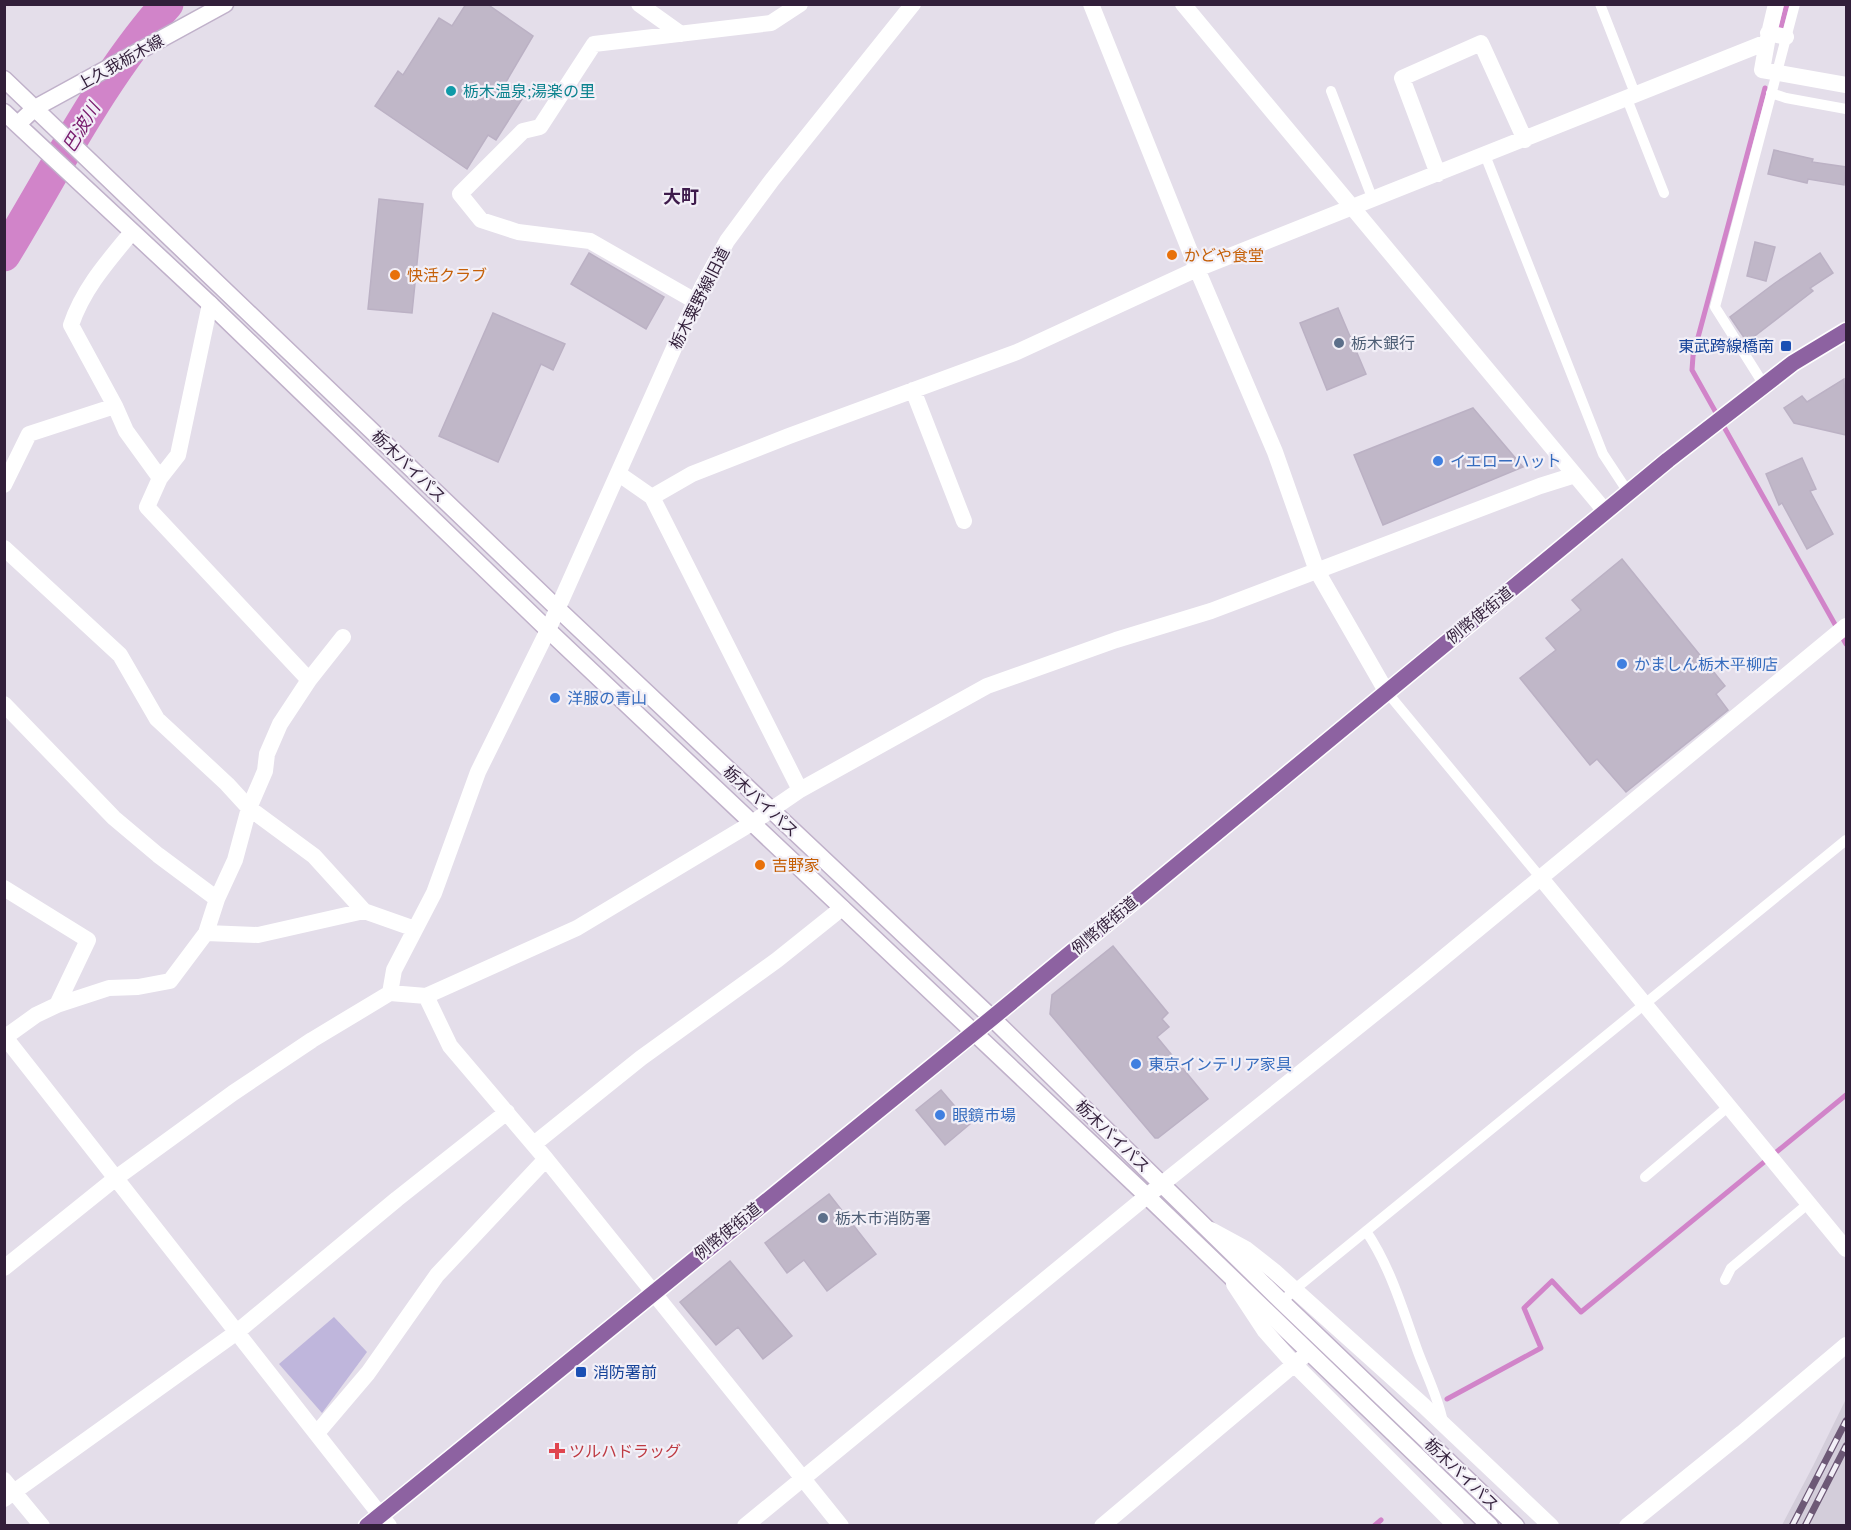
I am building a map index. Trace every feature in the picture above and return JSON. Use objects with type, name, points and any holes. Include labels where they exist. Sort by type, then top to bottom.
[{"type":"main road","name":"例幣使街道","points":[[379,1522],[653,1292],[992,1018],[1628,492],[1793,363],[1846,334]]},
{"type":"street","name":"上久我栃木線","points":[[18,124],[35,108],[225,4]]},
{"type":"street","points":[[639,4],[681,34]]},
{"type":"street","points":[[695,301],[590,241],[518,232],[481,220],[460,195],[523,131],[540,127],[594,44],[771,23],[800,4]]},
{"type":"street","name":"栃木粟野線旧道","points":[[390,993],[394,970],[434,893],[478,772],[558,609],[695,301],[727,241],[772,180],[913,4]]},
{"type":"street","points":[[1091,4],[1197,268],[1275,452],[1317,571],[1386,692]]},
{"type":"street","points":[[1183,4],[1605,511]]},
{"type":"street","points":[[1776,4],[1762,70],[1846,85]]},
{"type":"street","points":[[652,497],[692,474],[1017,352],[1197,268],[1632,97],[1768,38],[1786,38]]},
{"type":"street","points":[[1438,174],[1402,78],[1481,43],[1525,140]]},
{"type":"street","name":"栃木バイパス","points":[[4,79],[558,609],[992,1018],[1282,1302],[1516,1526]]},
{"type":"street","name":"栃木バイパス","points":[[4,112],[210,304],[548,630],[1147,1196],[1490,1526]]},
{"type":"street","points":[[132,232],[99,272],[77,307],[71,325],[126,431],[160,478]]},
{"type":"street","points":[[210,304],[178,455],[160,478],[147,507],[309,680]]},
{"type":"street","points":[[913,390],[964,521]]},
{"type":"street","points":[[4,485],[29,434],[115,406]]},
{"type":"street","points":[[619,474],[652,497],[800,790]]},
{"type":"street","points":[[4,1268],[116,1178],[233,1093],[312,1040],[390,993],[426,996],[577,928],[772,811],[800,790],[987,686],[1116,640],[1211,611],[1540,486],[1575,475]]},
{"type":"street","points":[[4,548],[120,655],[157,719],[227,784],[249,808],[314,856],[364,910],[415,929]]},
{"type":"street","points":[[745,1526],[1147,1196],[1411,985],[1846,626]]},
{"type":"street","points":[[343,637],[309,680],[280,724],[267,754],[265,771],[249,808],[235,860],[217,899],[206,933],[170,981],[138,987],[109,988],[57,1005],[36,1015],[5,1037],[316,1433],[379,1522]]},
{"type":"street","points":[[4,704],[114,818],[217,899]]},
{"type":"street","points":[[1540,877],[1846,1250]]},
{"type":"street","points":[[4,888],[88,940],[57,1005]]},
{"type":"street","points":[[534,1144],[641,1058],[777,960],[842,909]]},
{"type":"street","points":[[206,933],[258,935],[364,910]]},
{"type":"street","points":[[426,996],[450,1046],[534,1144],[841,1526]]},
{"type":"street","points":[[42,1526],[8,1490],[237,1332],[507,1112]]},
{"type":"street","points":[[316,1433],[368,1373],[437,1275],[546,1159]]},
{"type":"street","points":[[1206,1227],[1246,1249],[1295,1289],[1551,1526]]},
{"type":"street","points":[[1227,1273],[1265,1331],[1294,1365],[1456,1526]]},
{"type":"street","points":[[1627,1526],[1846,1345]]},
{"type":"street","points":[[1102,1526],[1307,1352]]},
{"type":"lane","points":[[1600,4],[1664,193]]},
{"type":"lane","points":[[1764,385],[1715,307],[1795,4]]},
{"type":"lane","points":[[1331,91],[1373,200]]},
{"type":"lane","points":[[1771,93],[1846,109]]},
{"type":"lane","points":[[1485,155],[1603,454],[1628,492]]},
{"type":"lane","points":[[1386,692],[1540,877]]},
{"type":"lane","points":[[1282,1302],[1295,1289],[1846,840]]},
{"type":"lane","points":[[1645,1177],[1729,1106]]},
{"type":"lane","points":[[1725,1280],[1731,1268],[1809,1203]]},
{"type":"lane","points":[[1366,1232],[1387,1268],[1427,1376],[1439,1401],[1443,1424]]},
{"type":"shaded area","points":[[334,1317],[367,1352],[322,1413],[279,1364]]},
{"type":"shaded area","points":[[1846,1399],[1846,1525],[1782,1525],[1813,1466]]},
{"type":"building","name":"栃木温泉;湯楽の里","points":[[466,4],[487,4],[533,36],[506,82],[524,96],[496,140],[488,135],[467,169],[375,106],[398,71],[403,75],[439,18],[452,26]]},
{"type":"building","points":[[1774,150],[1813,159],[1812,162],[1846,167],[1844,185],[1808,179],[1807,183],[1768,174]]},
{"type":"building","points":[[379,199],[423,204],[412,313],[368,309]]},
{"type":"building","points":[[1755,242],[1775,247],[1766,281],[1747,276]]},
{"type":"building","points":[[589,253],[664,297],[646,329],[571,284]]},
{"type":"building","points":[[1820,253],[1833,273],[1810,288],[1813,291],[1747,342],[1730,317]]},
{"type":"building","points":[[1338,308],[1366,374],[1327,390],[1300,323]]},
{"type":"building","points":[[493,313],[565,344],[553,370],[541,364],[498,462],[439,436]]},
{"type":"building","points":[[1844,379],[1846,435],[1794,423],[1784,408],[1802,396],[1807,402]]},
{"type":"building","name":"イエローハット","points":[[1473,408],[1523,467],[1383,525],[1354,455]]},
{"type":"building","points":[[1802,458],[1816,489],[1810,491],[1833,534],[1807,549],[1782,503],[1779,505],[1766,474]]},
{"type":"building","name":"かましん栃木平柳店","points":[[1622,559],[1725,686],[1716,694],[1728,710],[1626,792],[1597,759],[1590,765],[1520,678],[1556,650],[1546,638],[1581,610],[1572,600]]},
{"type":"building","name":"東京インテリア家具","points":[[1113,946],[1168,1013],[1162,1019],[1169,1027],[1157,1037],[1208,1099],[1158,1138],[1155,1138],[1050,1014],[1052,995]]},
{"type":"building","points":[[941,1090],[970,1124],[945,1145],[916,1110]]},
{"type":"building","name":"栃木市消防署","points":[[829,1194],[876,1254],[827,1291],[804,1260],[787,1273],[765,1243]]},
{"type":"building","points":[[730,1261],[792,1336],[763,1359],[738,1327],[716,1345],[680,1302]]},
{"type":"waterway","name":"巴波川","points":[[4,255],[100,93],[167,4]]},
{"type":"waterway","points":[[1781,27],[1787,4]]},
{"type":"waterway","points":[[1765,88],[1693,356],[1692,370],[1846,644]]},
{"type":"waterway","points":[[1447,1399],[1541,1348],[1524,1308],[1552,1281],[1581,1312],[1846,1095]]},
{"type":"waterway","points":[[1374,1526],[1381,1520]]},
{"type":"railway","points":[[1792,1526],[1846,1421]]},
{"type":"railway","points":[[1805,1526],[1846,1446]]},
{"type":"place","name":"栃木温泉;湯楽の里","points":[[451,91]]},
{"type":"place","name":"かどや食堂","points":[[1172,255]]},
{"type":"place","name":"快活クラブ","points":[[395,275]]},
{"type":"place","name":"栃木銀行","points":[[1339,343]]},
{"type":"place","name":"東武跨線橋南","points":[[1786,346]]},
{"type":"place","name":"イエローハット","points":[[1438,461]]},
{"type":"place","name":"かましん栃木平柳店","points":[[1622,664]]},
{"type":"place","name":"洋服の青山","points":[[555,698]]},
{"type":"place","name":"吉野家","points":[[760,865]]},
{"type":"place","name":"東京インテリア家具","points":[[1136,1064]]},
{"type":"place","name":"眼鏡市場","points":[[940,1115]]},
{"type":"place","name":"栃木市消防署","points":[[823,1218]]},
{"type":"place","name":"消防署前","points":[[581,1372]]},
{"type":"place","name":"ツルハドラッグ","points":[[557,1451]]},
{"type":"district","name":"大町","points":[[681,196]]}]
